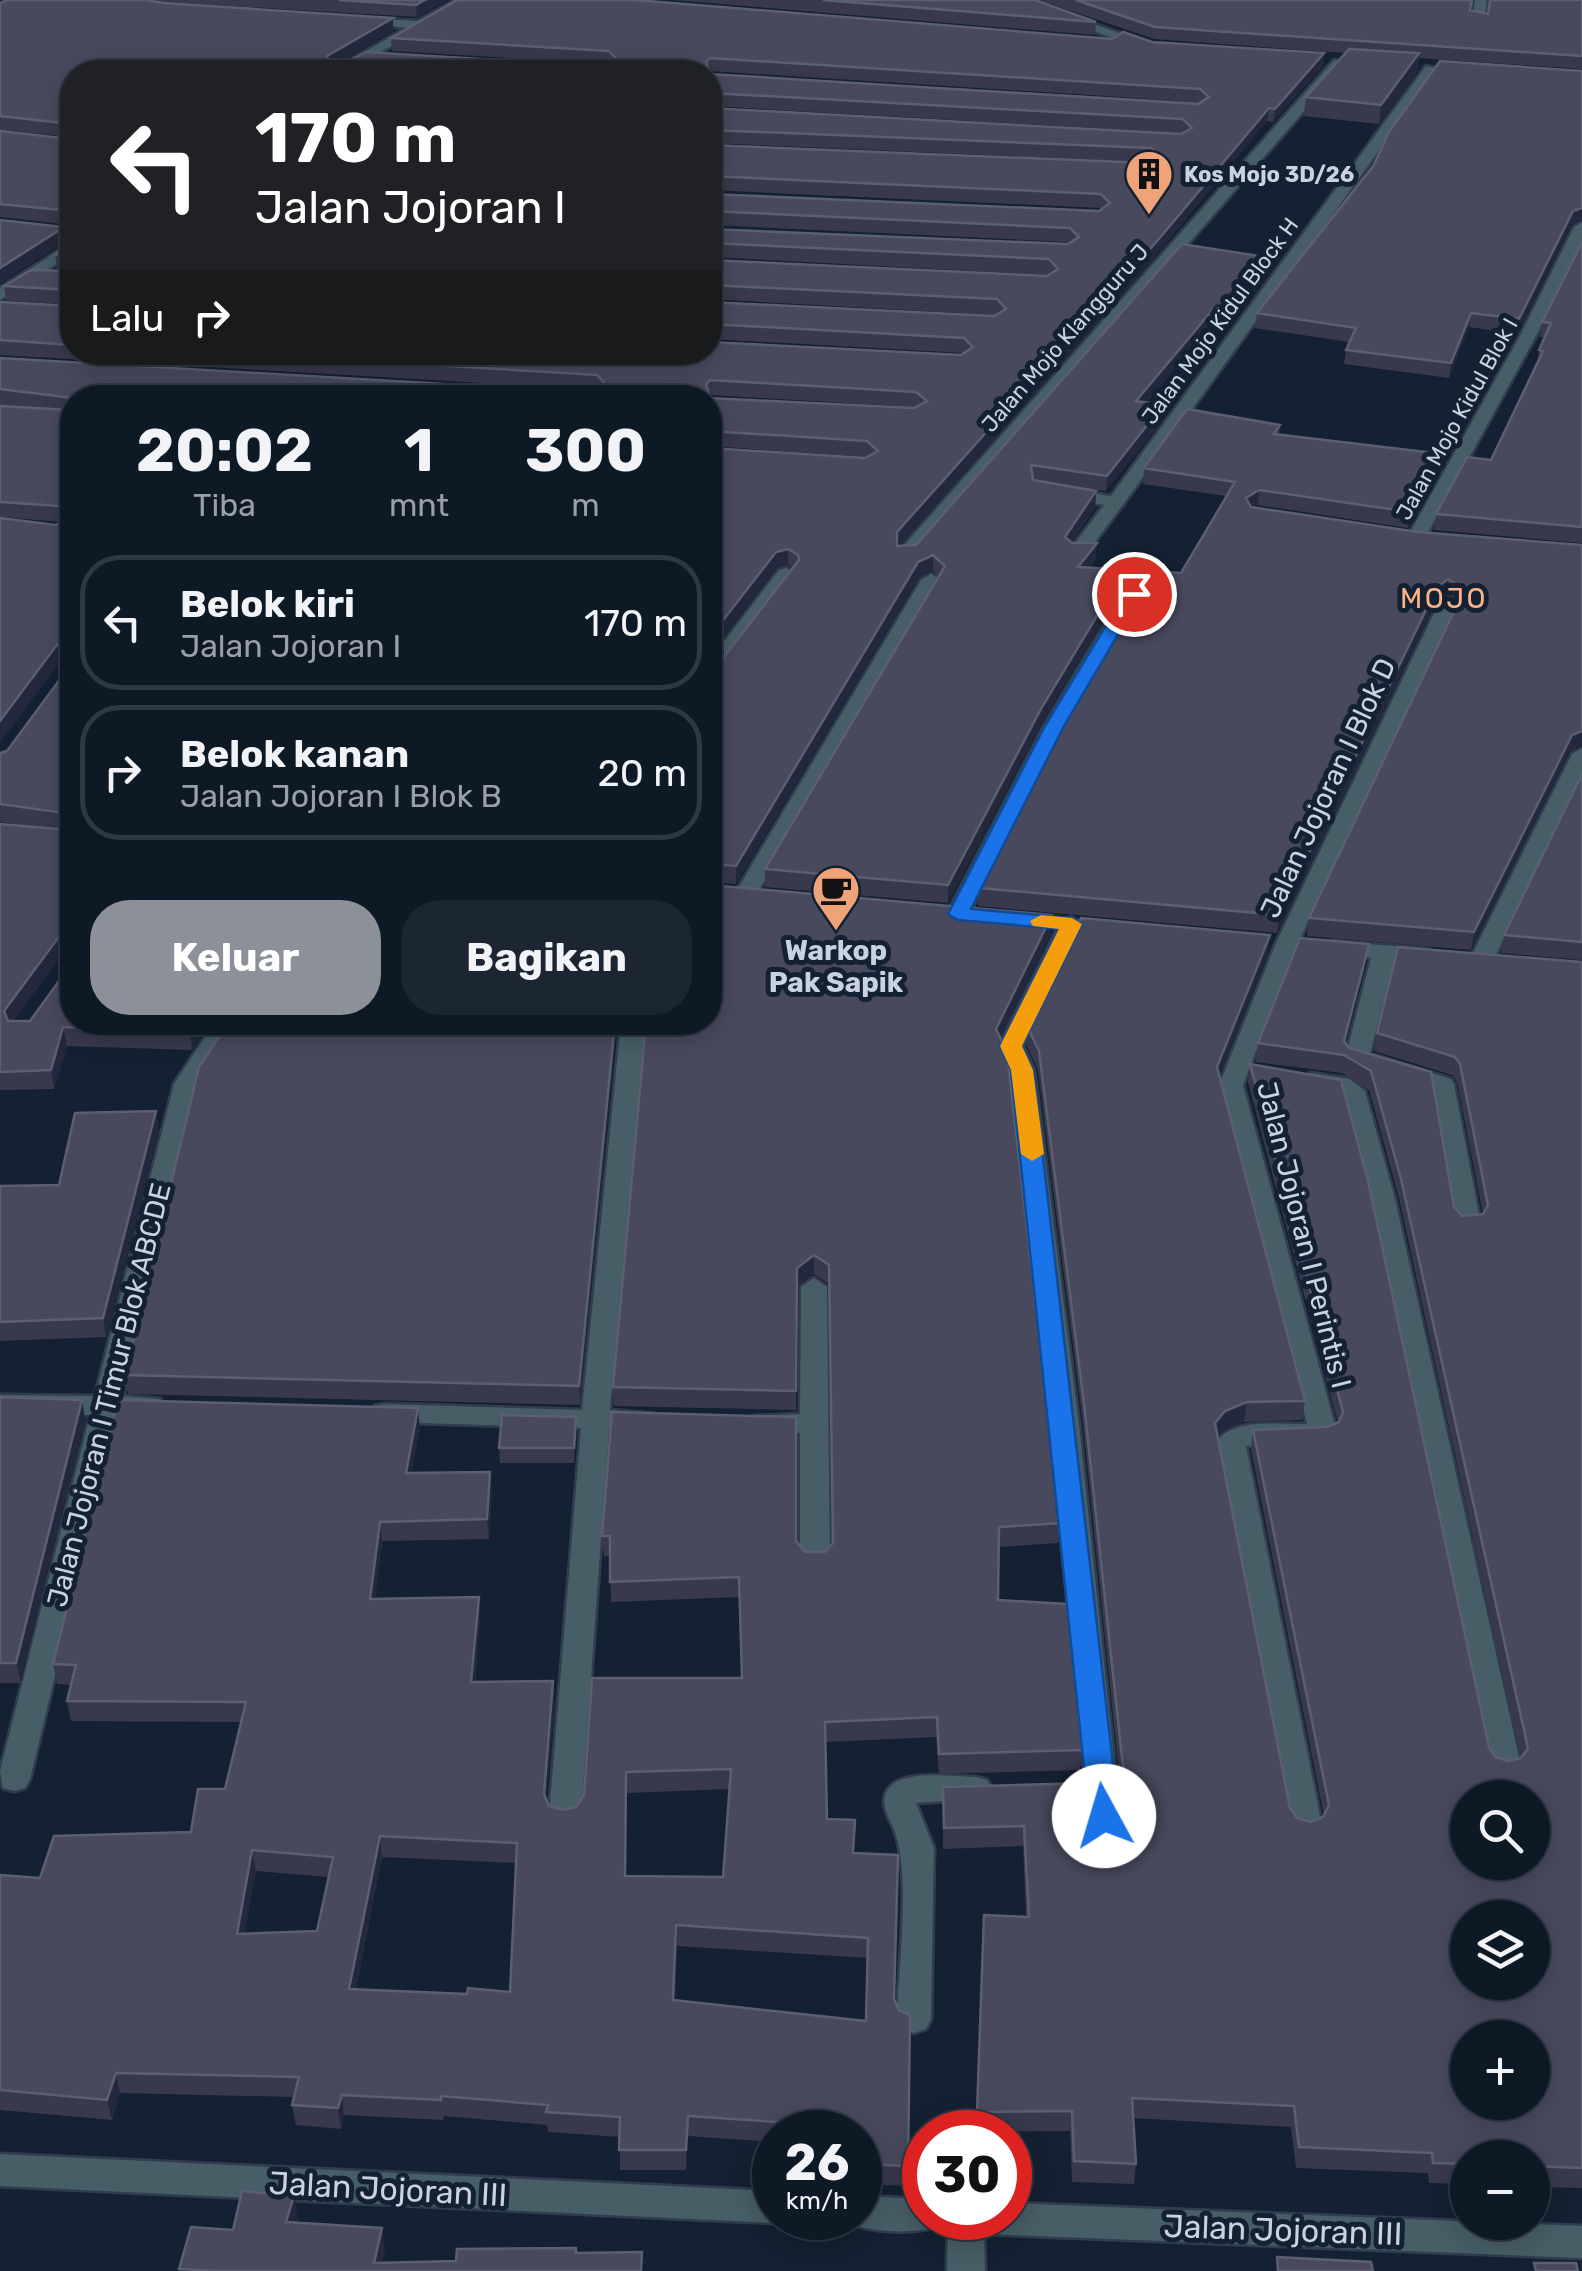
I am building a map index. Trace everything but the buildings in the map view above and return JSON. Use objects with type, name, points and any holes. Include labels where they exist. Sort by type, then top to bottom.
[{"type":"street","points":[[359,60],[466,0]]},
{"type":"street","points":[[1015,0],[1151,46]]},
{"type":"street","points":[[1479,20],[1481,0]]},
{"type":"street","points":[[345,20],[416,26]]},
{"type":"street","points":[[1104,30],[1082,42],[1170,48]]},
{"type":"street","points":[[364,57],[386,58]]},
{"type":"street","points":[[1320,61],[1358,64]]},
{"type":"street","name":"Jalan Mojo Klangguru J","points":[[906,554],[1339,63]]},
{"type":"street","points":[[1413,68],[1450,70]]},
{"type":"street","name":"Jalan Mojo Kidul Block H","points":[[1078,551],[1431,69]]},
{"type":"street","name":"Jalan Mojo Kidul Blok I","points":[[1415,537],[1530,334],[1582,227]]},
{"type":"street","points":[[54,231],[60,232]]},
{"type":"street","points":[[0,295],[60,255]]},
{"type":"street","points":[[29,276],[54,277]]},
{"type":"street","points":[[1038,488],[1116,502]]},
{"type":"street","points":[[722,657],[786,574]]},
{"type":"street","points":[[745,895],[931,580]]},
{"type":"street","points":[[990,917],[948,913],[1134,594]]},
{"type":"street","name":"Jalan Jojoran I Blok D","points":[[1278,943],[1448,605]]},
{"type":"street","points":[[1481,960],[1582,754]]},
{"type":"street","points":[[1061,1787],[1102,1801],[1058,1365],[1022,1070],[1011,1046],[1068,924]]},
{"type":"street","points":[[1278,943],[1514,964]]},
{"type":"street","name":"Jalan Jojoran I Perintis I","points":[[1278,943],[1232,1090],[1323,1431],[1318,1436],[1241,1436],[1232,1442],[1306,1826]]},
{"type":"street","points":[[1384,952],[1357,1058],[1442,1084],[1468,1225]]},
{"type":"street","name":"Jalan Jojoran I Timur Blok ABCDE","points":[[14,1779],[186,1084],[218,1035]]},
{"type":"street","points":[[565,1815],[603,1324],[632,1035]]},
{"type":"street","points":[[1237,1070],[1341,1084],[1353,1092],[1382,1199],[1505,1766]]},
{"type":"street","points":[[814,1287],[815,1561]]},
{"type":"street","points":[[0,1404],[184,1406]]},
{"type":"street","points":[[357,1412],[674,1422]]},
{"type":"street","points":[[743,1423],[813,1424]]},
{"type":"street","points":[[914,2019],[918,1848],[900,1808],[901,1796],[907,1791],[1002,1788]]},
{"type":"street","name":"Jalan Jojoran III","points":[[0,2170],[752,2207]]},
{"type":"street","name":"Jalan Jojoran III","points":[[1032,2220],[1582,2242]]},
{"type":"street","points":[[966,2240],[966,2271]]},
{"type":"slow traffic","points":[[1032,1154],[1022,1070],[1011,1046],[1072,924],[1041,921]]},
{"type":"place","name":"Kos Mojo 3D/26","points":[[1149,216]]},
{"type":"place","name":"Warkop Pak Sapik","points":[[836,932]]},
{"type":"district","name":"MOJO","points":[[1444,598]]},
{"type":"route","points":[[1104,1816],[1065,1424],[1022,1070],[1011,1046],[1072,924],[958,914],[1054,726],[1134,594]]}]
